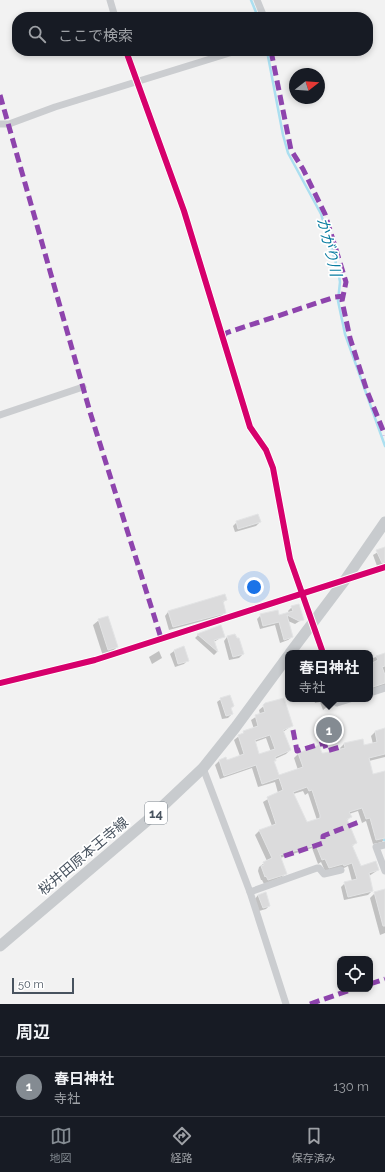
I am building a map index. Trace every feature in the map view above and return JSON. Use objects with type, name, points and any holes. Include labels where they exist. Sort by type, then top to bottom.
[{"type":"main road","points":[[292,650],[345,580],[385,522]]},
{"type":"main road","name":"桜井田原本王寺線","points":[[0,946],[148,820],[203,768],[236,728],[285,660]]},
{"type":"street","points":[[110,0],[114,12]]},
{"type":"street","points":[[257,0],[262,12]]},
{"type":"street","points":[[128,56],[184,211],[250,427],[266,450],[273,468],[290,558],[313,622],[321,650]]},
{"type":"street","points":[[0,124],[9,124],[55,107],[220,56]]},
{"type":"street","points":[[0,415],[83,387]]},
{"type":"street","points":[[0,683],[95,660],[385,567]]},
{"type":"street","points":[[373,692],[385,688]]},
{"type":"street","points":[[203,768],[250,892],[286,1004]]},
{"type":"street","points":[[385,844],[376,847],[385,871]]},
{"type":"street","points":[[250,892],[317,868],[319,868],[324,874],[341,870]]},
{"type":"building","points":[[258,514],[261,522],[238,529],[236,521]]},
{"type":"building","points":[[385,547],[385,562],[382,563],[376,550]]},
{"type":"building","points":[[225,594],[227,600],[223,601],[226,613],[173,627],[168,611]]},
{"type":"building","points":[[299,604],[304,620],[299,621],[287,615],[293,637],[284,640],[279,622],[263,626],[260,614],[278,610],[279,615],[293,611],[291,606]]},
{"type":"building","points":[[108,616],[118,647],[108,650],[98,619]]},
{"type":"building","points":[[221,625],[225,637],[214,640],[218,652],[197,634]]},
{"type":"building","points":[[235,634],[237,638],[239,638],[244,654],[233,657],[227,636]]},
{"type":"building","points":[[184,646],[189,661],[178,664],[174,650]]},
{"type":"building","points":[[385,653],[385,666],[382,667],[385,675],[385,683],[373,687],[373,662],[378,660],[376,656]]},
{"type":"building","points":[[230,695],[234,706],[231,708],[233,714],[226,716],[220,698]]},
{"type":"building","points":[[284,698],[293,726],[283,730],[291,750],[275,757],[276,761],[274,761],[279,775],[303,767],[298,753],[319,745],[322,753],[324,753],[345,748],[344,743],[363,739],[364,745],[377,742],[375,731],[385,728],[385,754],[369,758],[373,774],[385,771],[385,838],[376,840],[370,818],[366,819],[362,808],[349,812],[352,817],[347,819],[357,843],[352,845],[361,866],[376,861],[379,870],[369,873],[373,891],[348,897],[344,882],[357,879],[352,863],[344,866],[343,864],[329,868],[325,859],[322,860],[316,845],[280,855],[287,874],[268,880],[266,876],[265,877],[261,866],[264,865],[263,862],[272,858],[259,830],[276,824],[267,797],[283,790],[279,778],[262,784],[256,765],[224,776],[219,760],[226,757],[227,760],[244,754],[238,735],[244,733],[243,731],[258,726],[255,715],[265,712],[263,705],[265,703]],"holes":[[[270,735],[275,749],[259,754],[255,740]],[[307,787],[309,791],[312,790],[320,818],[307,822],[293,792]]]},
{"type":"building","points":[[385,889],[385,926],[383,926],[374,892]]},
{"type":"building","points":[[266,892],[270,906],[263,908],[258,895]]},
{"type":"waterway","name":"かがり川","points":[[251,0],[256,12]]},
{"type":"waterway","name":"かがり川","points":[[268,56],[283,135],[288,153],[321,214],[338,270],[340,282],[338,301],[345,334],[385,446]]},
{"type":"marked path","points":[[272,56],[291,150],[303,169],[325,214],[346,282],[342,301],[350,338],[367,391],[385,435]]},
{"type":"marked path","points":[[0,95],[90,412],[161,638]]},
{"type":"marked path","points":[[223,337],[226,333],[335,297],[344,296]]},
{"type":"marked path","points":[[293,730],[297,751],[324,743],[327,751],[340,747]]},
{"type":"marked path","points":[[284,856],[323,843],[323,836],[359,822]]},
{"type":"marked path","points":[[373,983],[385,979]]},
{"type":"marked path","points":[[310,1004],[344,992]]},
{"type":"cycle path","points":[[128,56],[184,211],[250,427],[266,450],[273,468],[290,559],[322,650]]},
{"type":"cycle path","points":[[0,683],[95,660],[385,567]]},
{"type":"place","name":"春日神社","points":[[329,730]]}]
